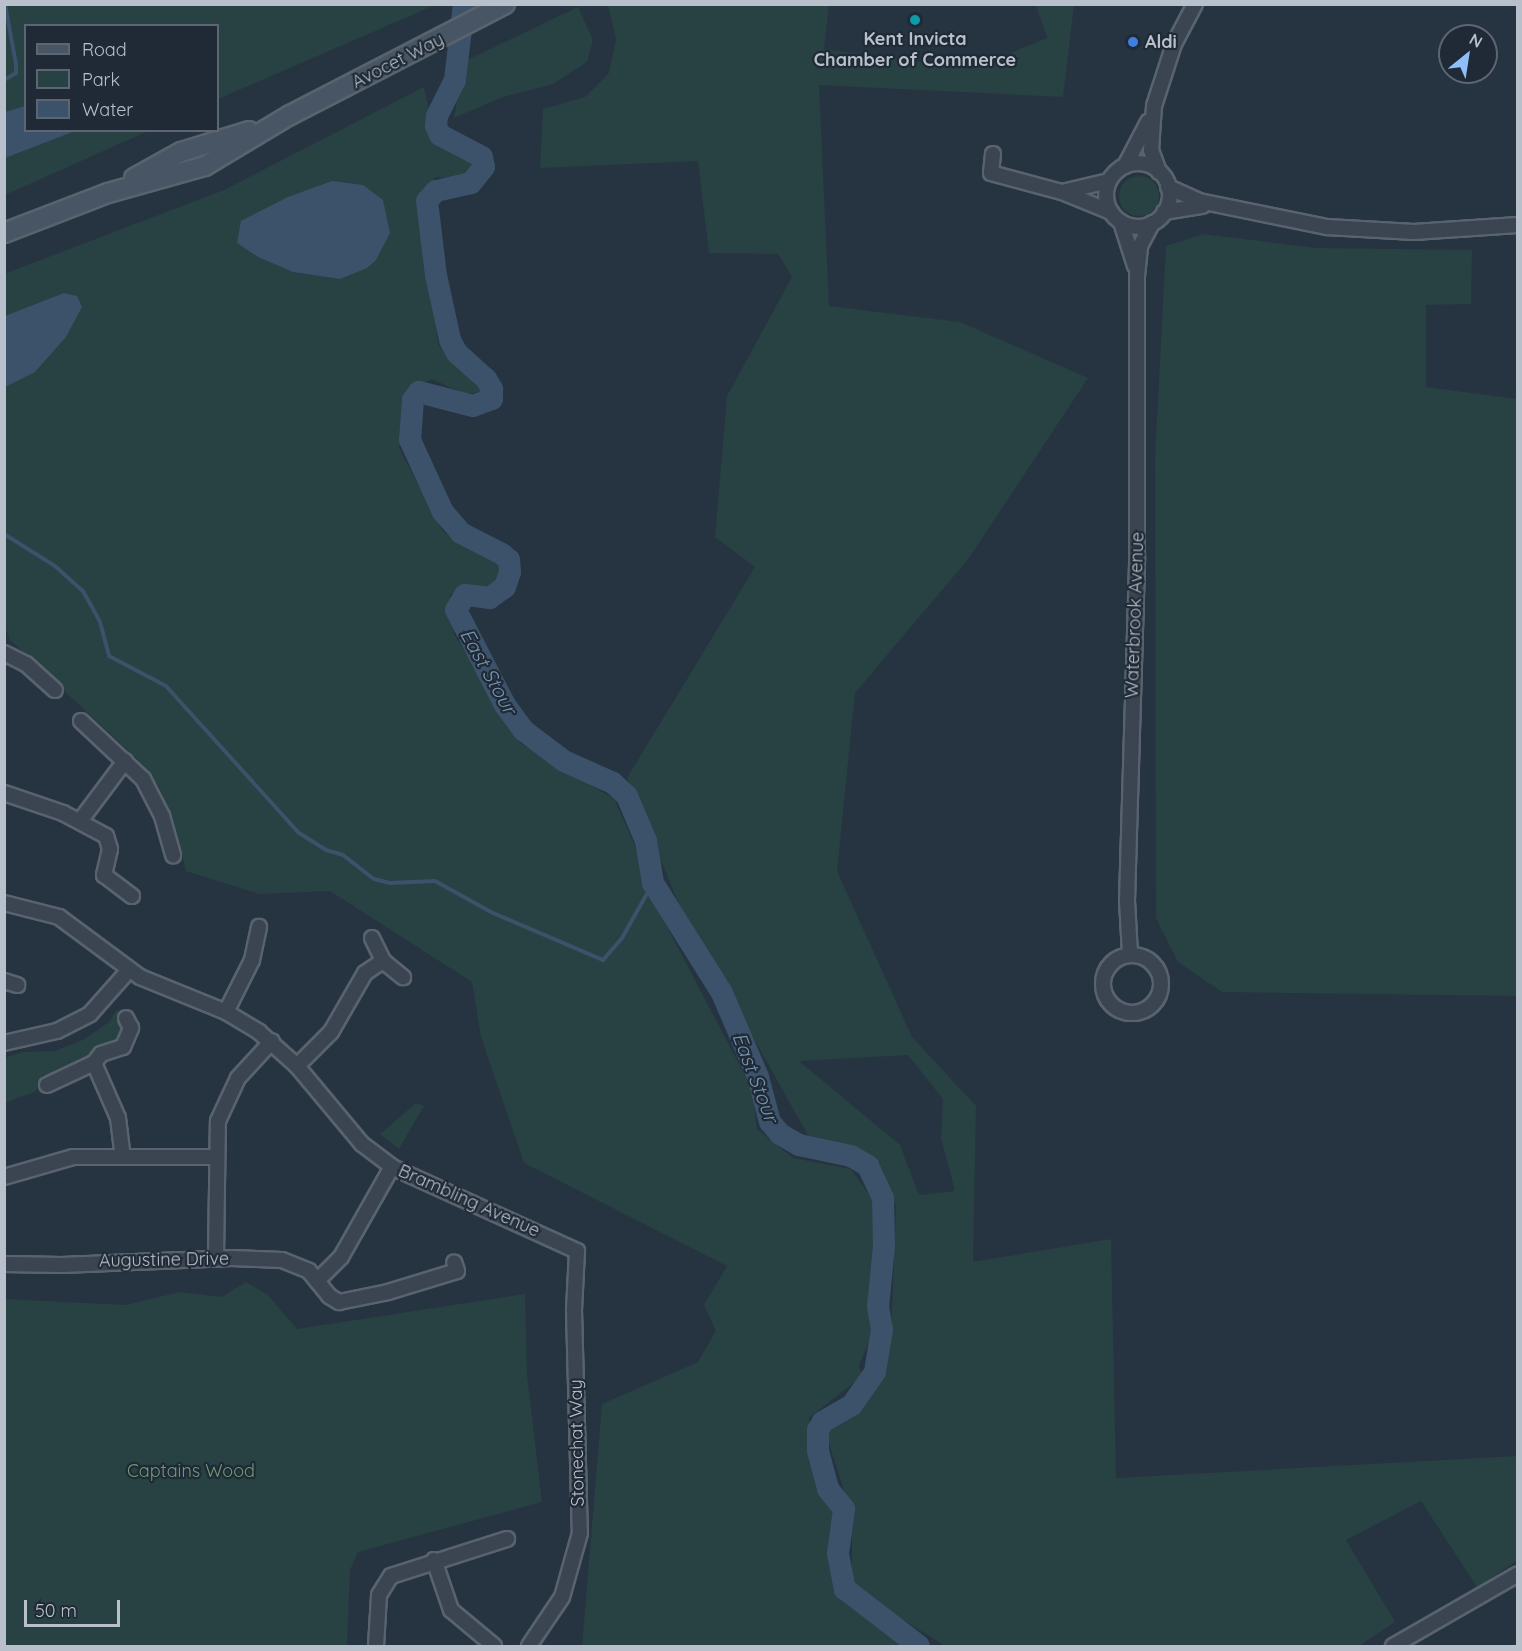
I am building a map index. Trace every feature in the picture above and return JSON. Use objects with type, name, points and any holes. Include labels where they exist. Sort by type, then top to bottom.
[{"type":"street","points":[[1062,192],[1109,181],[1125,166],[1154,106],[1174,45],[1195,4]]},
{"type":"street","name":"Avocet Way","points":[[4,233],[108,193],[205,166],[290,115],[418,52],[503,5]]},
{"type":"street","points":[[1154,106],[1151,150],[1159,172],[1168,187],[1226,207],[1327,227],[1392,231],[1518,225]]},
{"type":"street","points":[[993,154],[991,173],[1062,192],[1136,227],[1152,224],[1164,212],[1186,206],[1226,207]]},
{"type":"street","points":[[1125,166],[1140,163],[1159,172]]},
{"type":"street","points":[[1109,181],[1106,197],[1116,217]]},
{"type":"street","points":[[1164,212],[1168,187]]},
{"type":"street","name":"Waterbrook Avenue","points":[[1116,217],[1137,276]]},
{"type":"street","name":"Waterbrook Avenue","points":[[1130,954],[1127,901],[1137,556],[1137,276],[1140,246],[1152,224]]},
{"type":"street","points":[[4,653],[34,669],[55,690]]},
{"type":"street","points":[[81,721],[125,761],[152,794],[172,855]]},
{"type":"street","points":[[80,821],[125,761]]},
{"type":"street","points":[[4,794],[80,821],[106,836],[110,849],[104,875],[132,896]]},
{"type":"street","name":"Brambling Avenue","points":[[4,903],[59,917],[129,970],[226,1012],[272,1041],[297,1066],[338,1120],[392,1167],[556,1240]]},
{"type":"street","points":[[226,1012],[249,944],[259,927]]},
{"type":"street","points":[[372,938],[383,961],[403,977]]},
{"type":"street","points":[[1130,954],[1140,955],[1156,966],[1162,985],[1156,1002],[1132,1013],[1114,1007],[1103,990],[1106,970],[1112,962],[1130,954]]},
{"type":"street","points":[[297,1066],[331,1032],[365,973],[383,961]]},
{"type":"street","points":[[4,1043],[49,1034],[90,1014],[129,970]]},
{"type":"street","points":[[47,1085],[94,1063],[101,1054],[123,1047],[129,1040],[131,1028],[126,1018]]},
{"type":"street","points":[[216,1258],[214,1157],[222,1106],[238,1078],[272,1041]]},
{"type":"street","points":[[94,1063],[118,1118],[123,1156]]},
{"type":"street","points":[[4,1177],[73,1156],[214,1157]]},
{"type":"street","points":[[317,1281],[341,1257],[392,1167]]},
{"type":"street","name":"Stonechat Way","points":[[529,1647],[562,1597],[580,1533],[574,1310],[577,1251],[556,1240]]},
{"type":"street","name":"Augustine Drive","points":[[4,1264],[62,1265],[84,1261],[216,1258],[293,1263],[317,1281],[333,1300],[350,1301],[457,1271],[454,1262]]},
{"type":"street","points":[[376,1647],[379,1595],[385,1583],[403,1570],[507,1539]]},
{"type":"street","points":[[434,1560],[451,1610],[494,1647]]},
{"type":"street","points":[[1393,1647],[1518,1574]]},
{"type":"green space","points":[[4,5],[435,5],[219,99],[219,24],[24,24],[24,132],[146,132],[5,195]]},
{"type":"green space","points":[[608,5],[829,5],[824,49],[972,69],[1047,38],[1036,5],[1074,5],[1063,97],[819,85],[829,306],[960,322],[1088,378],[969,558],[855,693],[837,871],[912,1037],[976,1106],[973,1262],[1111,1239],[1116,1478],[1517,1456],[1517,1561],[1477,1587],[1421,1501],[1346,1540],[1395,1622],[1359,1646],[945,1646],[852,1588],[852,1514],[826,1435],[881,1379],[891,1335],[896,1206],[859,1150],[810,1139],[679,904],[627,778],[755,567],[715,537],[727,396],[792,277],[778,254],[709,253],[698,161],[540,168],[543,109],[585,97],[609,73],[616,39]],"holes":[[[908,1055],[943,1099],[941,1138],[955,1191],[919,1195],[900,1145],[799,1061]]]},
{"type":"green space","points":[[578,7],[593,40],[587,62],[553,84],[503,97],[454,118],[463,62]]},
{"type":"green space","points":[[424,87],[436,143],[477,166],[464,179],[436,177],[419,195],[438,344],[482,392],[464,394],[432,379],[410,390],[399,448],[443,532],[501,563],[496,583],[487,591],[465,584],[450,595],[454,634],[520,743],[614,799],[640,857],[652,898],[752,1089],[757,1129],[793,1158],[851,1169],[874,1202],[875,1329],[859,1365],[862,1376],[809,1418],[819,1488],[833,1509],[830,1563],[842,1600],[910,1646],[582,1646],[602,1404],[698,1362],[716,1331],[704,1305],[727,1266],[524,1163],[481,1037],[472,982],[330,891],[259,894],[186,871],[177,834],[159,787],[135,757],[10,640],[4,624],[4,274],[224,190]]},
{"type":"green space","points":[[1139,176],[1147,177],[1153,182],[1158,188],[1158,204],[1153,210],[1147,215],[1139,216],[1131,215],[1125,210],[1120,204],[1119,196],[1120,188],[1125,182],[1131,177]]},
{"type":"green space","points":[[1203,234],[1317,248],[1472,250],[1471,304],[1426,305],[1426,387],[1517,399],[1517,996],[1222,992],[1178,962],[1156,918],[1155,457],[1166,246]]},
{"type":"green space","points":[[117,1009],[126,1036],[121,1042],[116,1040],[93,1049],[88,1060],[85,1057],[72,1063],[56,1077],[42,1075],[41,1085],[34,1092],[5,1103],[4,1058],[22,1052],[55,1051],[85,1039],[109,1022]]},
{"type":"green space","points":[[416,1103],[424,1106],[399,1149],[380,1134]]},
{"type":"green space","name":"Captains Wood","points":[[246,1282],[268,1295],[297,1329],[525,1294],[527,1375],[542,1502],[358,1552],[350,1570],[347,1646],[5,1646],[5,1299],[125,1305],[180,1292],[221,1297]]},
{"type":"water","points":[[24,106],[24,132],[72,132],[5,158],[5,112]]},
{"type":"water","points":[[332,181],[363,185],[383,200],[390,233],[376,260],[367,268],[340,279],[293,272],[258,257],[237,243],[241,221],[288,197]]},
{"type":"water","points":[[64,293],[77,296],[82,307],[66,337],[35,372],[5,387],[5,316]]},
{"type":"waterway","points":[[4,80],[16,73],[5,4]]},
{"type":"waterway","name":"East Stour","points":[[464,4],[455,80],[437,116],[436,126],[440,135],[482,157],[484,167],[471,183],[436,191],[427,201],[436,275],[450,340],[457,353],[486,379],[492,389],[492,399],[473,406],[419,392],[413,400],[410,440],[443,512],[461,533],[509,560],[510,572],[505,587],[490,598],[465,595],[456,610],[505,705],[523,730],[564,761],[613,783],[627,796],[646,841],[653,883],[722,993],[758,1077],[770,1122],[780,1134],[799,1145],[851,1156],[868,1166],[883,1198],[884,1246],[878,1307],[882,1330],[875,1372],[852,1405],[823,1422],[818,1430],[818,1451],[828,1489],[844,1509],[838,1554],[845,1589],[919,1646]]},
{"type":"waterway","points":[[4,534],[55,566],[83,591],[100,622],[109,656],[166,686],[299,833],[326,850],[343,855],[374,879],[390,883],[435,881],[493,913],[603,960],[622,938],[653,883]]},
{"type":"place","name":"Kent Invicta Chamber of Commerce","points":[[915,20]]},
{"type":"place","name":"Aldi","points":[[1133,42]]}]
